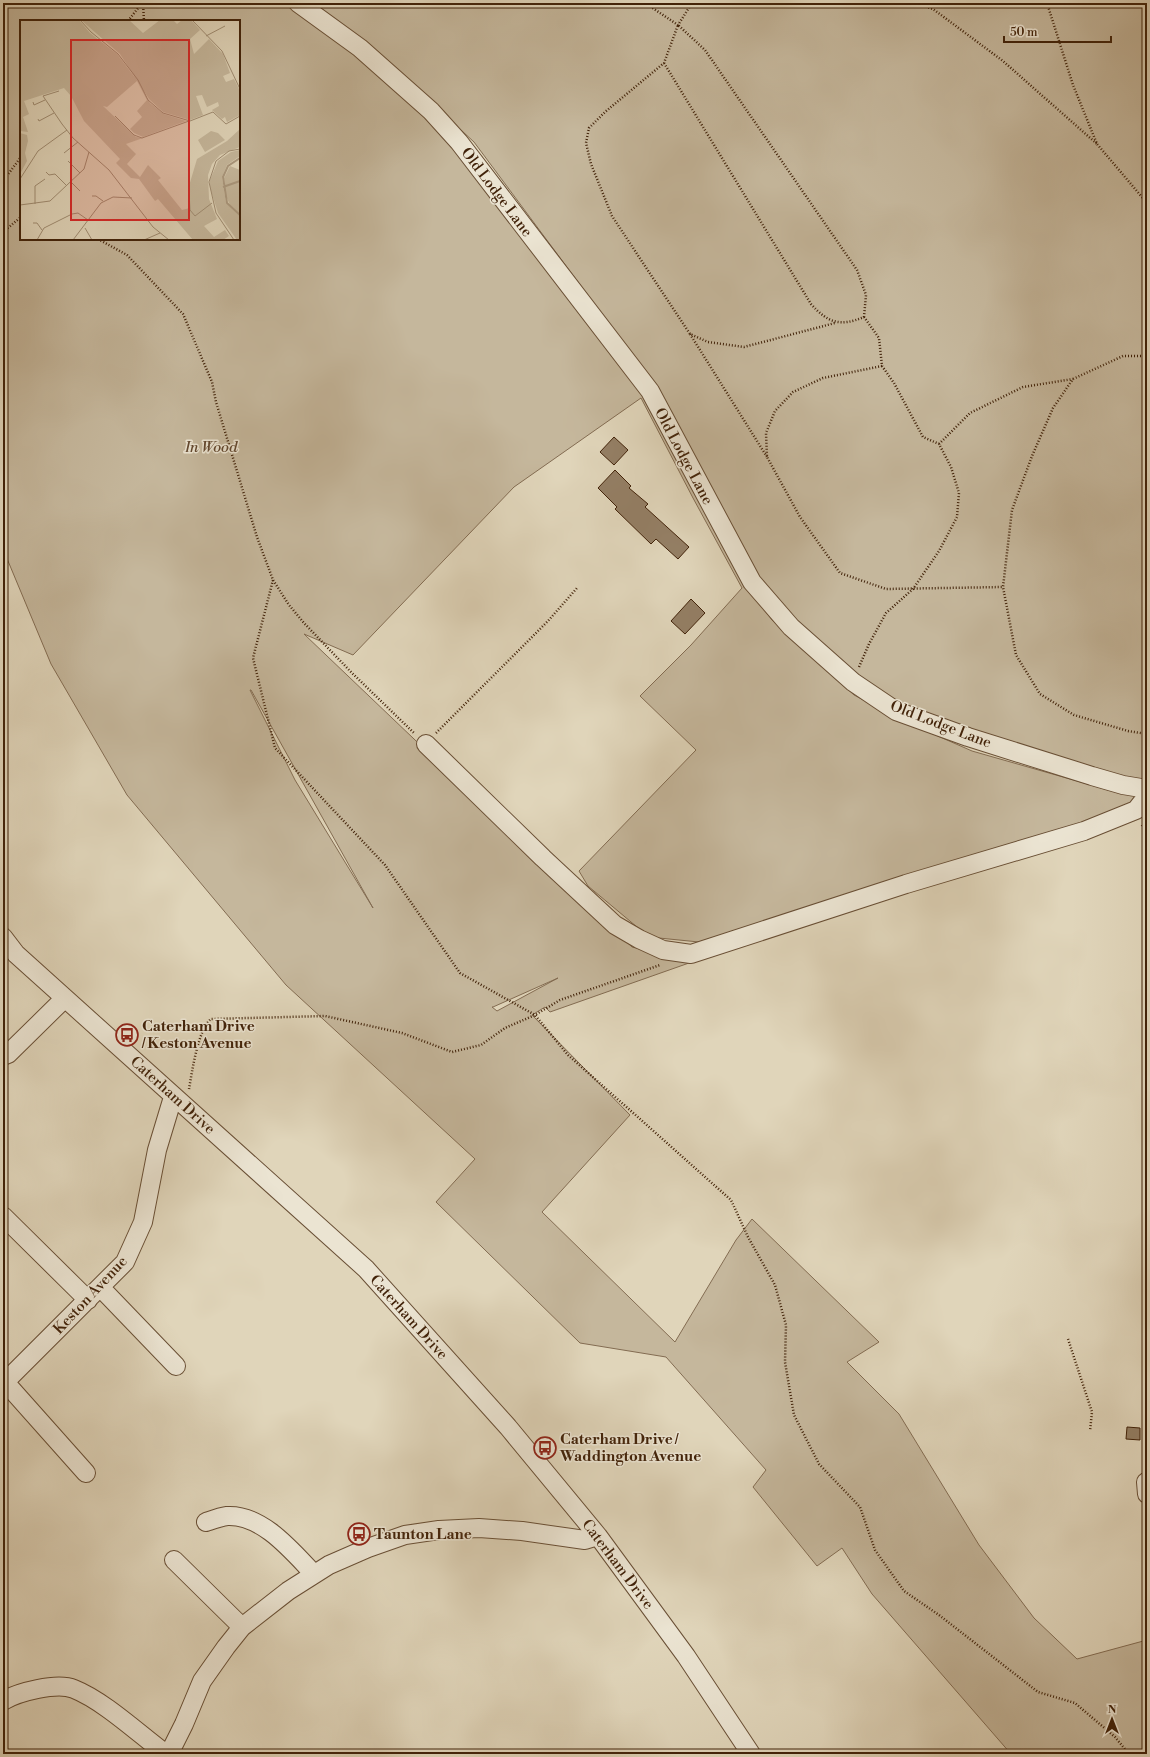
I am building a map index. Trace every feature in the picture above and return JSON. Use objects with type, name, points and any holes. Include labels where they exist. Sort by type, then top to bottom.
[{"type":"street","name":"Old Lodge Lane","points":[[298,3],[360,48],[431,111],[459,142],[650,391],[752,582],[791,627],[853,682],[896,711],[968,737],[1092,776],[1123,785],[1147,789]]},
{"type":"street","points":[[426,744],[615,925],[639,939],[663,950],[691,954],[906,884],[1084,830],[1136,810],[1147,796]]},
{"type":"street","name":"Caterham Drive","points":[[3,937],[16,954],[366,1269],[508,1426],[598,1536],[686,1656],[751,1754]]},
{"type":"street","points":[[3,1056],[8,1054],[65,998]]},
{"type":"street","name":"Keston Avenue","points":[[4,1383],[125,1262],[143,1222],[157,1150],[179,1102]]},
{"type":"street","points":[[3,1216],[88,1300]]},
{"type":"street","points":[[100,1287],[176,1366]]},
{"type":"street","points":[[4,1383],[86,1473]]},
{"type":"street","points":[[206,1522],[227,1516],[245,1518],[274,1534],[314,1574]]},
{"type":"street","points":[[169,1754],[184,1724],[202,1681],[242,1627],[288,1591],[329,1564],[405,1535],[439,1530],[479,1528],[522,1531],[585,1540],[598,1536]]},
{"type":"street","points":[[174,1560],[242,1627]]},
{"type":"street","points":[[3,1701],[43,1687],[72,1688],[105,1707],[166,1754]]},
{"type":"path","points":[[129,20],[143,3]]},
{"type":"path","points":[[143,3],[144,20]]},
{"type":"path","points":[[645,3],[678,26],[705,50],[856,270],[866,295],[864,317],[879,338],[882,366],[894,383],[923,437],[939,444],[951,467],[959,493],[957,517],[939,551],[913,589],[886,613],[869,644],[853,682]]},
{"type":"path","points":[[692,3],[678,26],[664,63],[605,112],[589,128],[586,143],[591,164],[612,216],[690,334],[768,457],[800,517],[840,573],[886,589],[1003,587]]},
{"type":"path","points":[[914,3],[933,9],[1002,61],[1097,144],[1147,203]]},
{"type":"path","points":[[1046,3],[1073,85],[1097,144]]},
{"type":"path","points":[[664,63],[811,304],[821,315],[835,323]]},
{"type":"path","points":[[3,182],[20,157]]},
{"type":"path","points":[[3,232],[20,218]]},
{"type":"path","points":[[100,240],[127,255],[183,314],[212,382],[216,402],[257,537],[273,580],[289,606],[351,672],[426,744],[450,717],[548,621],[576,588]]},
{"type":"path","points":[[690,334],[708,342],[744,347],[835,323],[851,322],[864,317]]},
{"type":"path","points":[[939,444],[970,413],[1023,387],[1073,379],[1123,356],[1147,356]]},
{"type":"path","points":[[768,457],[766,433],[775,411],[793,392],[823,378],[882,366]]},
{"type":"path","points":[[1073,379],[1053,408],[1032,456],[1012,510],[1003,587],[1016,655],[1040,694],[1074,715],[1128,731],[1147,734]]},
{"type":"path","points":[[273,580],[253,658],[275,748],[384,865],[460,973],[535,1015],[568,1055],[731,1200],[748,1238],[775,1285],[786,1325],[785,1362],[794,1415],[819,1464],[860,1507],[875,1550],[904,1591],[945,1620],[1038,1692],[1075,1703],[1115,1737],[1129,1754]]},
{"type":"path","points":[[179,1102],[195,1059],[205,1024],[211,1019],[325,1016],[402,1033],[452,1052],[481,1045],[504,1028],[535,1015],[560,1000],[662,964]]},
{"type":"path","points":[[1068,1340],[1092,1412],[1090,1431]]},
{"type":"path","points":[[1147,1428],[1147,1488]]},
{"type":"green space","name":"In Wood","points":[[3,3],[288,3],[354,51],[444,135],[646,393],[749,589],[772,620],[854,695],[906,722],[972,751],[1119,793],[1140,796],[1133,805],[1083,823],[699,942],[649,937],[588,886],[579,871],[696,750],[640,696],[691,645],[742,588],[641,398],[514,487],[353,655],[304,634],[632,947],[660,954],[706,957],[550,1012],[545,1007],[532,1015],[630,1115],[542,1212],[675,1342],[736,1240],[752,1219],[879,1342],[847,1362],[899,1414],[979,1545],[1034,1618],[1077,1659],[1147,1640],[1147,1754],[1011,1754],[872,1594],[842,1548],[817,1566],[753,1487],[766,1470],[666,1357],[580,1343],[436,1202],[475,1159],[286,985],[127,795],[51,664],[3,549]],"holes":[[[251,690],[373,908],[295,780]],[[558,978],[497,1011],[492,1007],[493,1007]]]},
{"type":"green space","points":[[314,3],[1147,3],[1147,781],[1122,778],[1021,749],[901,703],[862,680],[797,621],[760,581],[653,383],[474,142],[364,41]]},
{"type":"building","points":[[614,437],[628,450],[614,465],[600,452]]},
{"type":"building","points":[[615,470],[631,486],[629,488],[648,504],[645,507],[689,547],[678,559],[656,539],[651,544],[615,509],[617,507],[598,488]]},
{"type":"building","points":[[691,599],[705,613],[685,634],[671,621]]},
{"type":"building","points":[[1127,1427],[1140,1428],[1140,1440],[1126,1439]]},
{"type":"place","name":"Caterham Drive / Keston Avenue","points":[[127,1035]]},
{"type":"place","name":"Caterham Drive / Waddington Avenue","points":[[545,1448]]},
{"type":"place","name":"Taunton Lane","points":[[359,1534]]}]
